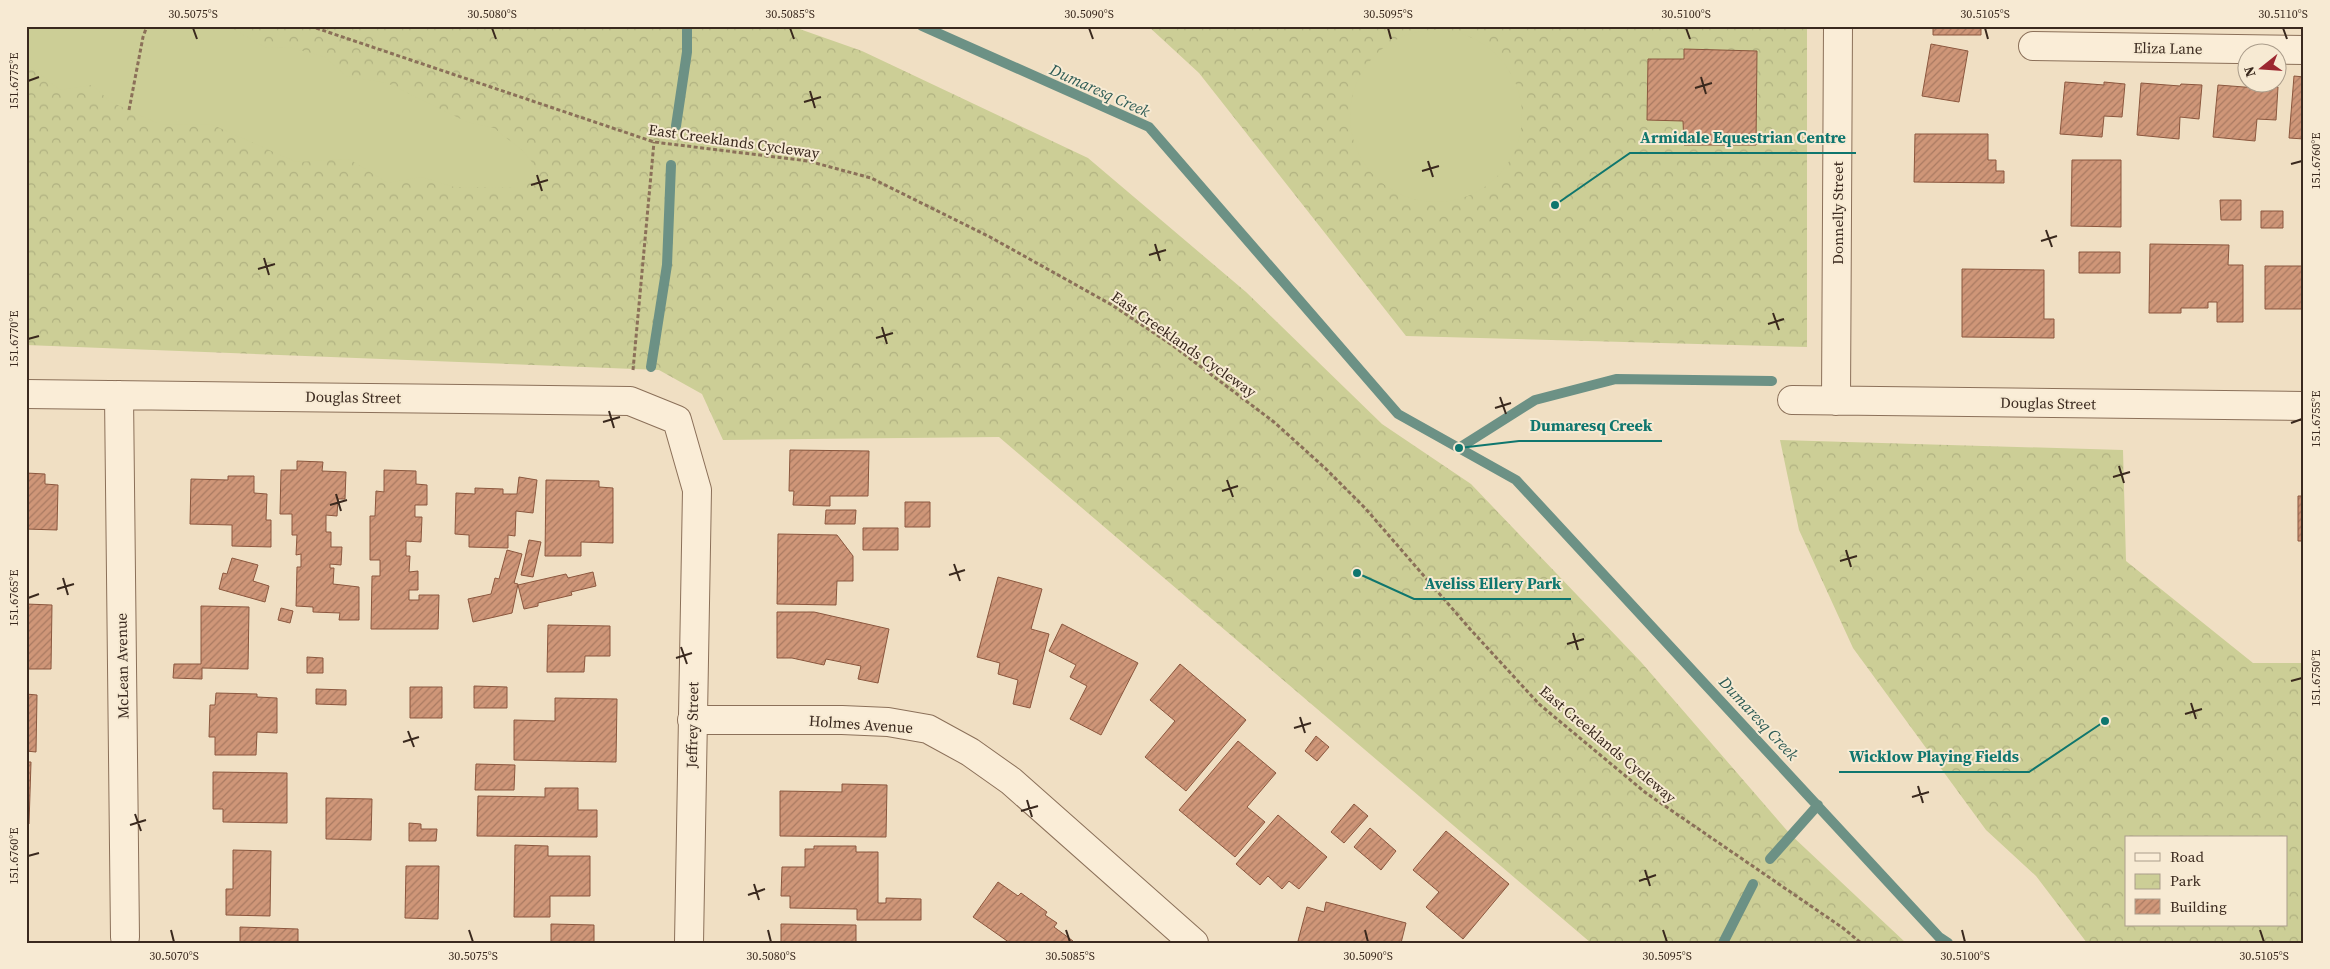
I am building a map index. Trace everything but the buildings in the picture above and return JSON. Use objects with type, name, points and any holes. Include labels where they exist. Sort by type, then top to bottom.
[{"type":"street","name":"Donnelly Street","points":[[1836,401],[1838,26]]},
{"type":"street","name":"Eliza Lane","points":[[2032,46],[2304,50]]},
{"type":"street","name":"Douglas Street","points":[[26,394],[630,401],[676,420]]},
{"type":"street","name":"McLean Avenue","points":[[119,395],[125,937]]},
{"type":"street","name":"Douglas Street","points":[[1792,400],[2304,406]]},
{"type":"street","name":"Jeffrey Street","points":[[676,420],[697,490],[689,943]]},
{"type":"street","name":"Holmes Avenue","points":[[692,720],[842,720],[888,722],[928,729],[970,752],[1011,781],[1194,943]]},
{"type":"path","points":[[129,110],[147,26]]},
{"type":"path","name":"East Creeklands Cycleway","points":[[310,26],[654,142],[808,161],[871,178],[990,237],[1112,306],[1150,330],[1274,422],[1325,468],[1365,508],[1470,629],[1539,704],[1646,793],[1843,928],[1861,943]]},
{"type":"path","points":[[632,379],[654,142]]},
{"type":"green space","points":[[26,26],[791,26],[862,51],[1088,158],[1246,292],[1382,424],[1471,484],[1641,662],[1790,834],[1906,943],[1591,943],[999,437],[723,440],[702,394],[659,370],[26,345]]},
{"type":"green space","points":[[26,26],[228,26],[265,47],[292,48],[325,57],[346,76],[387,83],[467,122],[494,128],[523,151],[539,171],[520,188],[454,187],[422,177],[388,183],[349,159],[296,162],[213,125],[159,124],[111,102],[92,85],[60,90],[26,63]]},
{"type":"green space","points":[[1148,26],[1807,26],[1807,347],[1406,336],[1199,73]]},
{"type":"green space","points":[[1444,30],[1461,33],[1477,40],[1491,49],[1503,61],[1519,91],[1522,116],[1521,133],[1516,149],[1503,171],[1491,183],[1461,199],[1428,202],[1411,199],[1395,192],[1381,183],[1369,171],[1353,141],[1350,108],[1353,91],[1360,75],[1369,61],[1381,49],[1411,33]]},
{"type":"green space","points":[[1780,440],[2123,450],[2126,561],[2253,663],[2304,663],[2304,943],[2087,943],[2036,876],[1986,830],[1853,648],[1799,530]]},
{"type":"waterway","points":[[676,126],[687,52],[687,26]]},
{"type":"waterway","name":"Dumaresq Creek","points":[[922,26],[1149,127],[1398,414],[1516,480],[1939,937],[1948,943]]},
{"type":"waterway","points":[[651,367],[667,265],[671,165]]},
{"type":"waterway","points":[[1459,448],[1535,400],[1616,379],[1772,381]]},
{"type":"waterway","points":[[1770,859],[1818,805]]},
{"type":"waterway","points":[[1723,943],[1753,884]]},
{"type":"place","name":"Armidale Equestrian Centre","points":[[1555,205]]},
{"type":"place","name":"Dumaresq Creek","points":[[1459,448]]},
{"type":"place","name":"Aveliss Ellery Park","points":[[1357,573]]},
{"type":"place","name":"Wicklow Playing Fields","points":[[2105,721]]}]
